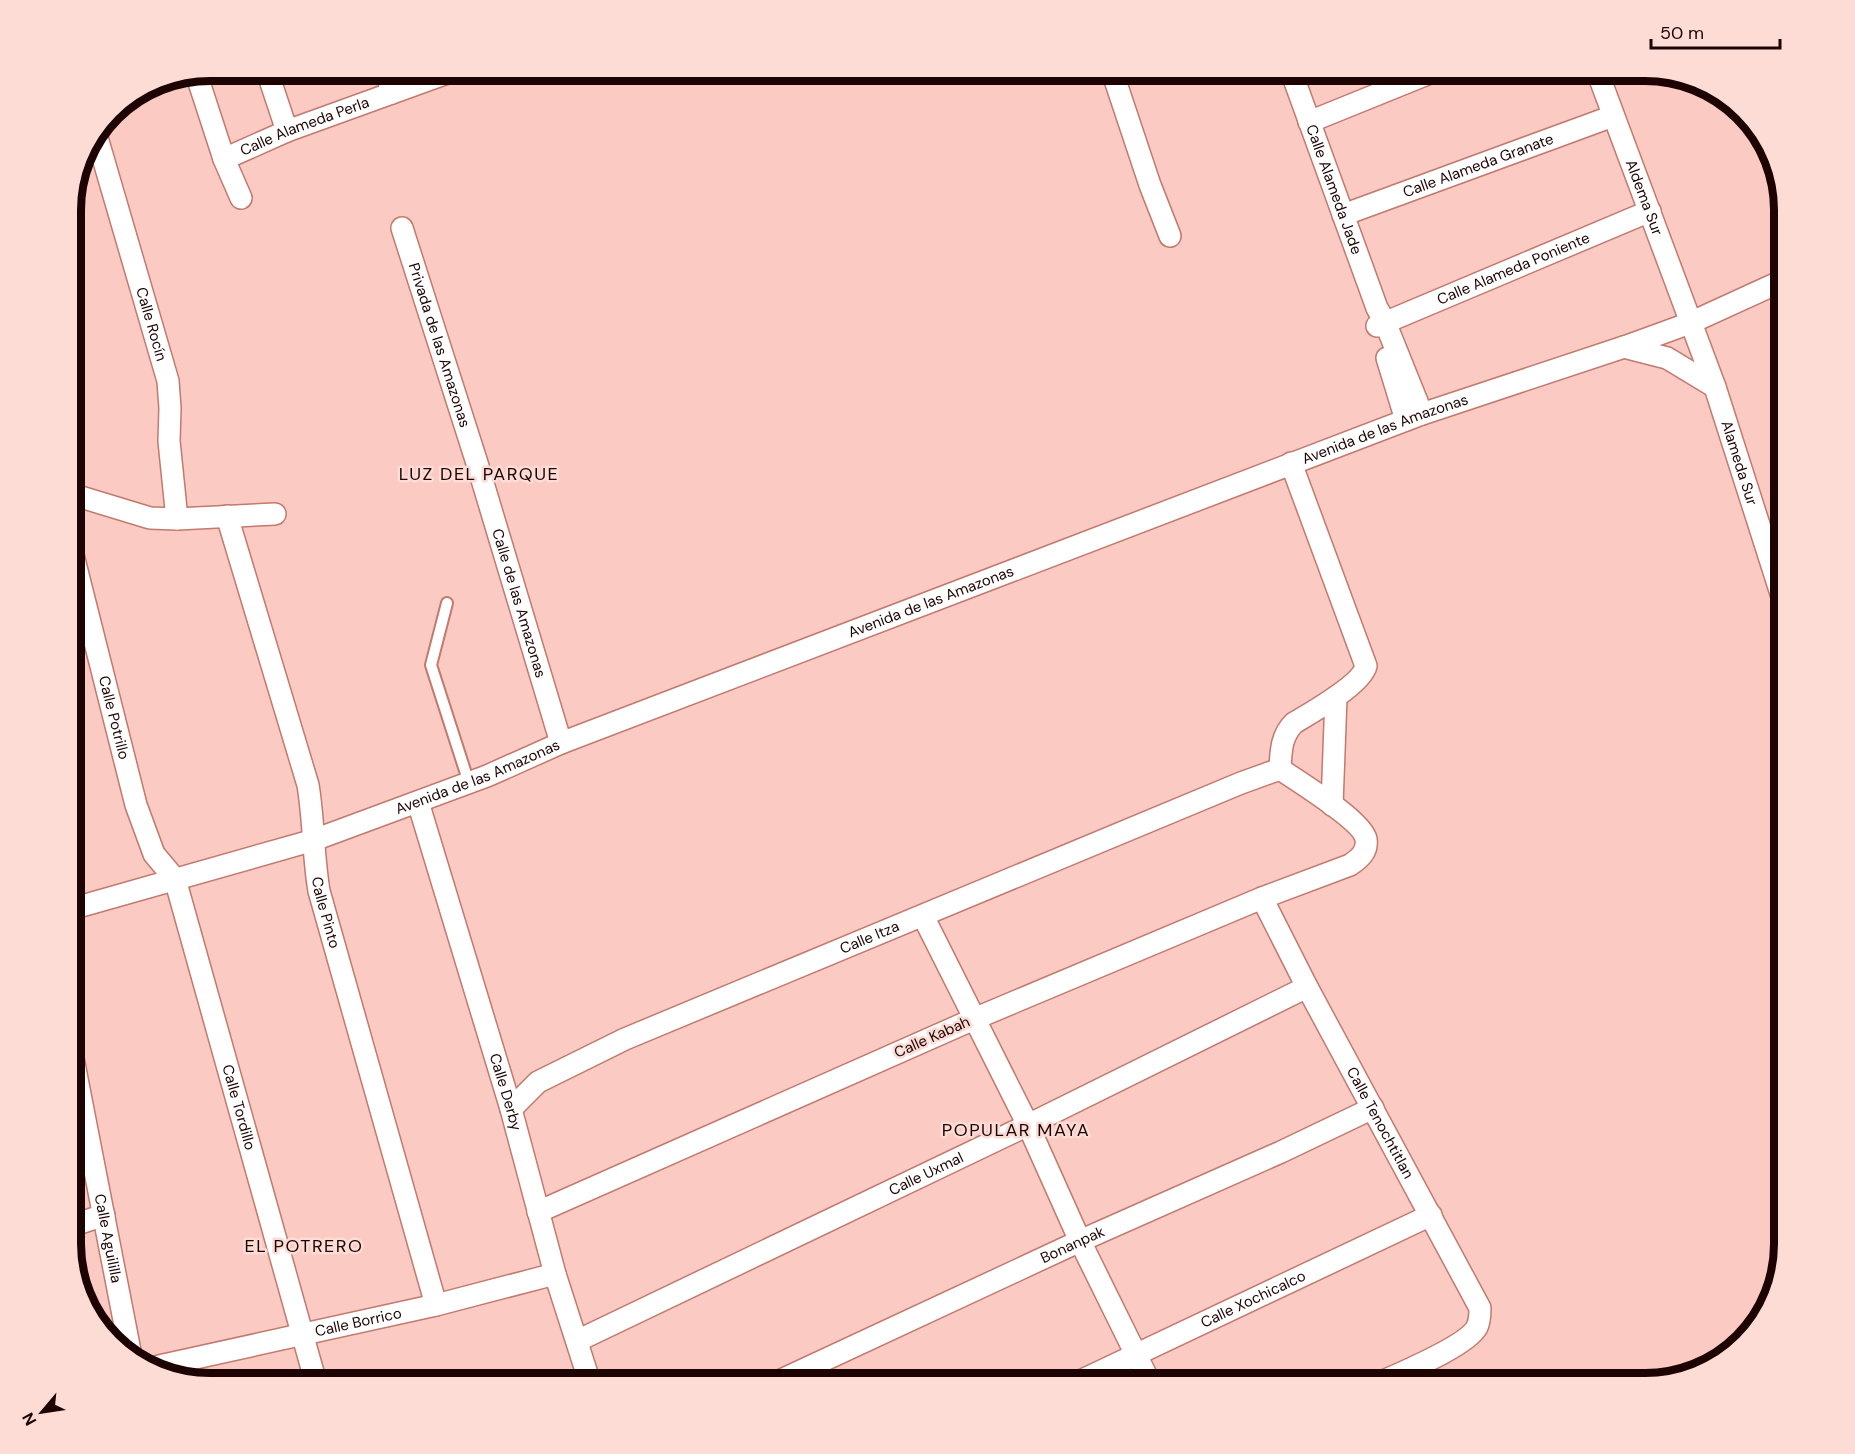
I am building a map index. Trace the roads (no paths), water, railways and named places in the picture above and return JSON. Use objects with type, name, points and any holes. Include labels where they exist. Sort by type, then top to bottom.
[{"type":"street","points":[[199,81],[224,159],[240,198]]},
{"type":"street","points":[[271,81],[287,131]]},
{"type":"street","points":[[389,81],[392,93]]},
{"type":"street","name":"Calle Alameda Perla","points":[[224,159],[287,131],[424,81]]},
{"type":"street","points":[[1116,81],[1150,185],[1170,236]]},
{"type":"street","name":"Calle Alameda Jade","points":[[1295,81],[1414,417]]},
{"type":"street","points":[[1308,122],[1408,81]]},
{"type":"street","name":"Aldema Sur","points":[[1601,81],[1690,323]]},
{"type":"street","name":"Calle Alameda Granate","points":[[1342,215],[1613,116]]},
{"type":"street","name":"Calle Rocín","points":[[99,145],[168,381],[169,441],[177,519]]},
{"type":"street","name":"Calle Alameda Poniente","points":[[1380,319],[1650,211]]},
{"type":"street","name":"Privada de las Amazonas","points":[[402,228],[477,463]]},
{"type":"street","name":"Avenida de las Amazonas","points":[[81,906],[314,840],[418,802],[469,783],[561,743],[1291,463],[1414,417],[1690,323],[1774,285]]},
{"type":"street","name":"Alameda Sur","points":[[1690,323],[1715,387],[1774,569]]},
{"type":"street","points":[[1624,347],[1667,358],[1715,387]]},
{"type":"street","name":"Calle de las Amazonas","points":[[477,463],[561,743]]},
{"type":"street","points":[[1280,769],[1284,736],[1288,729],[1336,697],[1364,672],[1366,666],[1291,463]]},
{"type":"street","points":[[81,497],[150,518],[177,519],[275,514]]},
{"type":"street","name":"Calle Pinto","points":[[227,516],[308,786],[313,813],[314,862],[319,891],[436,1305]]},
{"type":"street","name":"Calle Potrillo","points":[[81,588],[136,805],[154,854],[175,879]]},
{"type":"street","points":[[1332,805],[1336,697]]},
{"type":"street","name":"Calle Itza","points":[[511,1108],[538,1082],[625,1039],[1241,783],[1280,769]]},
{"type":"street","name":"Calle Kabah","points":[[538,1212],[974,1019],[1262,898],[1331,874],[1350,866],[1362,857],[1366,839],[1361,830],[1332,805],[1280,769]]},
{"type":"street","name":"Calle Derby","points":[[418,802],[511,1108],[555,1274],[587,1373]]},
{"type":"street","name":"Calle Tordillo","points":[[175,879],[313,1373]]},
{"type":"street","name":"Calle Tenochtitlan","points":[[1262,898],[1480,1308],[1477,1328],[1461,1343],[1400,1373]]},
{"type":"street","points":[[923,916],[1028,1125],[1080,1241],[1145,1373]]},
{"type":"street","name":"Calle Uxmal","points":[[577,1341],[1028,1125],[1308,987]]},
{"type":"street","name":"Calle Aguililla","points":[[81,1099],[104,1215],[117,1330]]},
{"type":"street","name":"Bonanpak","points":[[796,1373],[1372,1108]]},
{"type":"street","points":[[81,1223],[104,1215]]},
{"type":"street","name":"Calle Xochicalco","points":[[1097,1373],[1431,1215]]},
{"type":"street","name":"Calle Borrico","points":[[165,1365],[436,1305],[555,1274]]},
{"type":"lane","points":[[447,603],[431,665],[469,783]]},
{"type":"district","name":"LUZ DEL PARQUE","points":[[479,474]]},
{"type":"district","name":"POPULAR MAYA","points":[[1016,1130]]},
{"type":"district","name":"EL POTRERO","points":[[304,1246]]}]
